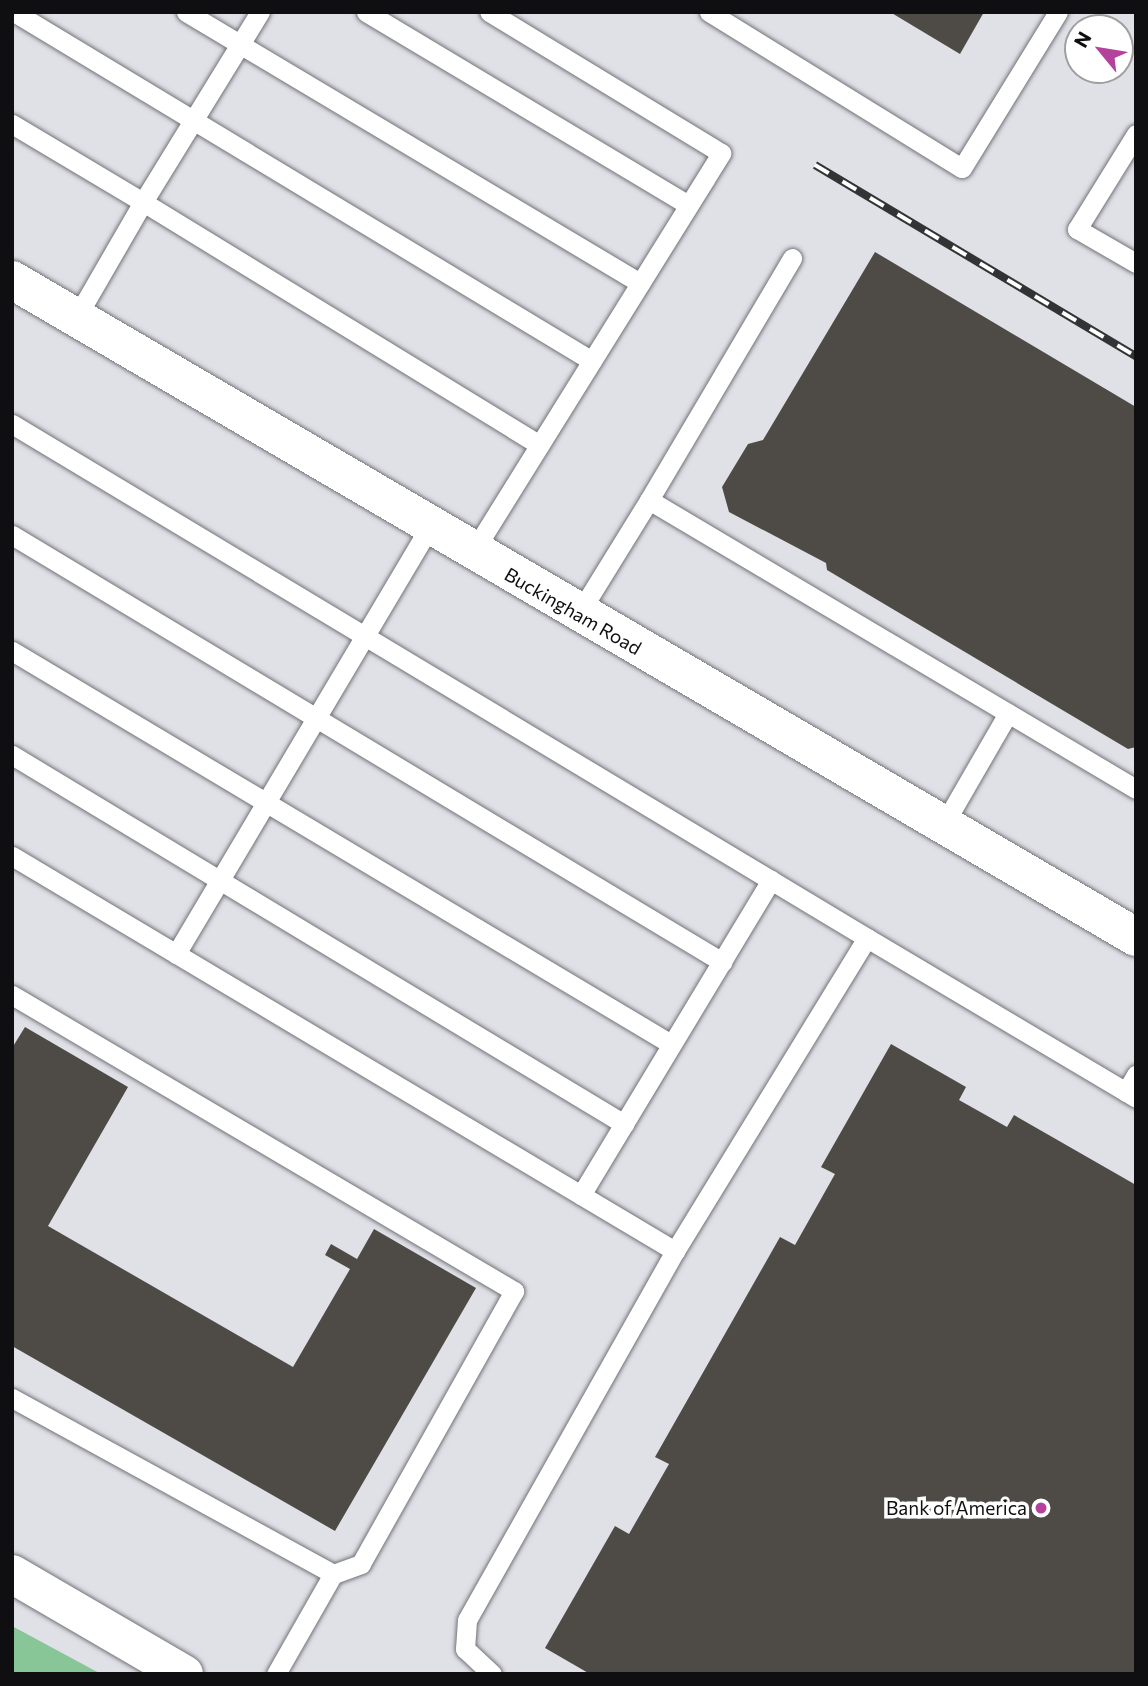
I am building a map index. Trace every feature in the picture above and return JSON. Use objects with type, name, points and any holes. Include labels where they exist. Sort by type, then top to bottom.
[{"type":"street","name":"Buckingham Road","points":[[12,280],[578,615],[1136,937]]},
{"type":"street","points":[[12,1574],[184,1674]]},
{"type":"lane","points":[[14,12],[192,122],[592,361]]},
{"type":"lane","points":[[186,12],[640,283]]},
{"type":"lane","points":[[76,318],[143,202],[260,12]]},
{"type":"lane","points":[[366,12],[689,205]]},
{"type":"lane","points":[[473,552],[721,153],[489,12]]},
{"type":"lane","points":[[709,12],[962,168],[1058,12]]},
{"type":"lane","points":[[12,124],[540,445]]},
{"type":"lane","points":[[1136,134],[1077,229],[1136,263]]},
{"type":"lane","points":[[578,615],[792,258]]},
{"type":"lane","points":[[12,424],[867,938],[1132,1088]]},
{"type":"lane","points":[[649,500],[1136,789]]},
{"type":"lane","points":[[176,954],[430,527]]},
{"type":"lane","points":[[12,535],[722,962]]},
{"type":"lane","points":[[12,651],[671,1044]]},
{"type":"lane","points":[[944,824],[1008,713]]},
{"type":"lane","points":[[12,755],[624,1124]]},
{"type":"lane","points":[[12,856],[675,1251]]},
{"type":"lane","points":[[581,1195],[771,880]]},
{"type":"lane","points":[[492,1674],[465,1649],[467,1620],[675,1251],[867,938]]},
{"type":"lane","points":[[12,995],[514,1291],[361,1564],[333,1574],[276,1674]]},
{"type":"lane","points":[[12,1398],[333,1574]]},
{"type":"green space","points":[[12,1626],[101,1674],[12,1674]]},
{"type":"building","points":[[890,12],[984,12],[960,54]]},
{"type":"building","points":[[875,252],[1136,407],[1136,747],[1128,749],[827,570],[826,563],[729,512],[722,487],[748,444],[763,440]]},
{"type":"building","points":[[25,1027],[128,1087],[48,1226],[293,1367],[350,1269],[325,1255],[331,1244],[357,1259],[374,1229],[476,1288],[335,1531],[12,1346],[12,1048]]},
{"type":"building","points":[[891,1044],[966,1087],[959,1100],[1007,1127],[1014,1115],[1136,1185],[1136,1674],[590,1674],[545,1648],[615,1526],[629,1534],[669,1464],[655,1457],[780,1237],[795,1245],[835,1174],[821,1167]]},
{"type":"railway","points":[[815,165],[1136,356]]},
{"type":"place","name":"Bank of America","points":[[1041,1508]]}]
